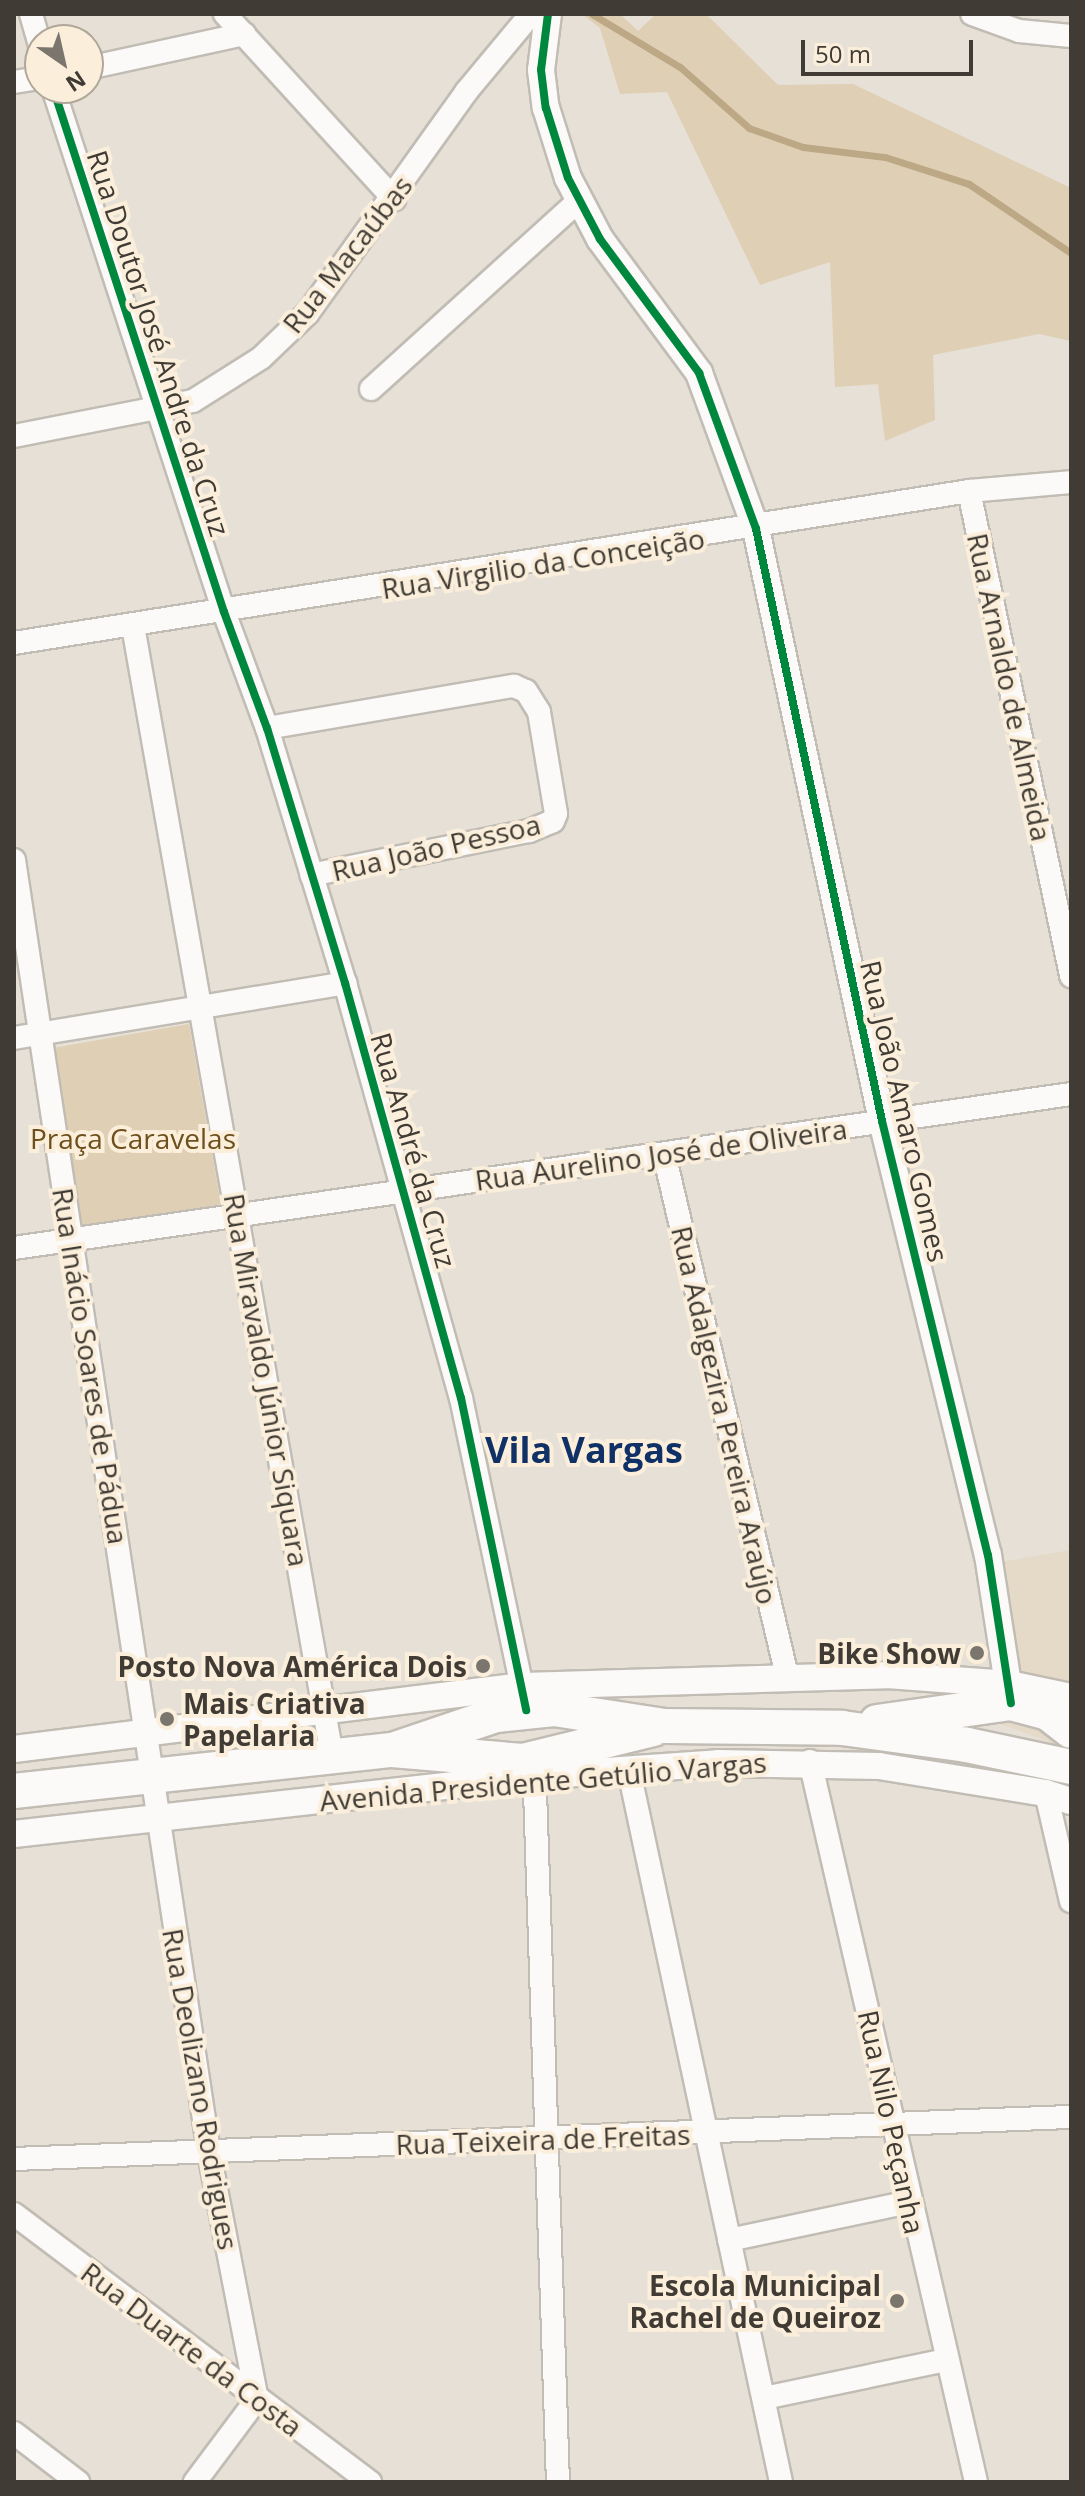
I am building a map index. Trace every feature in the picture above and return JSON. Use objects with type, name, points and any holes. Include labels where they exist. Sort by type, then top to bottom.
[{"type":"main road","name":"Avenida Presidente Getúlio Vargas","points":[[842,1728],[971,1705],[1010,1693],[1063,1714]]},
{"type":"main road","name":"Avenida Presidente Getúlio Vargas","points":[[392,1750],[515,1704],[665,1726],[842,1728],[967,1745],[1057,1780]]},
{"type":"main road","points":[[515,1704],[494,1739],[533,1762],[570,1735],[563,1710]]},
{"type":"main road","points":[[967,1745],[965,1723],[971,1705]]},
{"type":"main road","points":[[1057,1780],[1054,1731],[1063,1714]]},
{"type":"main road","name":"Avenida Presidente Getúlio Vargas","points":[[14,1791],[392,1750],[533,1762],[665,1726]]},
{"type":"street","points":[[225,14],[394,199]]},
{"type":"street","name":"Rua Macaúbas","points":[[14,436],[158,412],[228,384],[261,358],[308,313],[394,199],[466,92],[531,14]]},
{"type":"street","name":"Rua João Amaro Gomes","points":[[548,14],[541,70],[546,108],[578,201],[699,373],[756,529],[882,1121],[988,1555],[1010,1693]]},
{"type":"street","points":[[972,14],[1019,31],[1071,36]]},
{"type":"street","points":[[104,65],[244,34]]},
{"type":"street","name":"Rua Doutor José Andre da Cruz","points":[[58,104],[224,612]]},
{"type":"street","points":[[371,389],[578,201]]},
{"type":"street","name":"Rua Virgilio da Conceição","points":[[14,643],[756,529],[969,491],[1071,482]]},
{"type":"street","name":"Rua Arnaldo de Almeida","points":[[969,491],[1071,976]]},
{"type":"street","name":"Rua André da Cruz","points":[[224,612],[267,728],[345,983],[461,1398],[515,1704]]},
{"type":"street","name":"Rua Miravaldo Júnior Siquara","points":[[133,626],[332,1756]]},
{"type":"street","name":"Rua João Pessoa","points":[[267,728],[514,686],[526,691],[539,712],[556,814],[537,829],[311,875]]},
{"type":"street","name":"Rua Inácio Soares de Pádua","points":[[14,860],[152,1778]]},
{"type":"street","points":[[14,1038],[345,983]]},
{"type":"street","name":"Rua Aurelino José de Oliveira","points":[[14,1248],[1071,1094]]},
{"type":"street","name":"Rua Adalgezira Pereira Araújo","points":[[664,1154],[787,1676]]},
{"type":"street","name":"Avenida Presidente Getúlio Vargas","points":[[14,1749],[325,1712],[515,1704],[787,1676],[887,1675],[1010,1693]]},
{"type":"street","name":"Avenida Presidente Getúlio Vargas","points":[[14,1834],[533,1762],[629,1771],[810,1761],[1057,1780]]},
{"type":"street","name":"Rua Nilo Peçanha","points":[[810,1761],[894,2124],[909,2202],[976,2482]]},
{"type":"street","points":[[533,1762],[550,2137],[558,2482]]},
{"type":"street","points":[[629,1771],[781,2482]]},
{"type":"street","name":"Rua Deolizano Rodrigues","points":[[152,1778],[209,2153],[257,2399]]},
{"type":"street","points":[[1057,1780],[1071,1901]]},
{"type":"street","name":"Rua Teixeira de Freitas","points":[[14,2159],[1071,2117]]},
{"type":"street","points":[[729,2240],[909,2202]]},
{"type":"street","name":"Rua Duarte da Costa","points":[[14,2214],[370,2482]]},
{"type":"street","points":[[764,2398],[946,2360]]},
{"type":"street","points":[[195,2482],[257,2399]]},
{"type":"street","points":[[14,2433],[78,2482]]},
{"type":"shaded area","points":[[1071,1550],[1071,1750],[993,1721],[1000,1562]]},
{"type":"green space","points":[[582,14],[620,14],[638,31],[656,14],[706,14],[778,85],[853,84],[1071,188],[1071,341],[1039,334],[933,355],[935,420],[885,441],[878,384],[835,387],[830,262],[760,285],[667,92],[620,94],[600,28]]},
{"type":"green space","name":"Praça Caravelas","points":[[189,1024],[221,1204],[76,1230],[44,1050]]},
{"type":"waterway","points":[[592,14],[680,67],[749,128],[803,147],[885,157],[969,184],[1071,253]]},
{"type":"cycle path","points":[[548,14],[541,70],[546,108],[568,178],[600,239],[699,373],[756,529],[882,1121],[988,1555],[1011,1703]]},
{"type":"cycle path","points":[[58,104],[224,612],[267,728],[345,983],[461,1398],[526,1710]]},
{"type":"place","name":"Bike Show","points":[[977,1653]]},
{"type":"place","name":"Posto Nova América Dois","points":[[483,1666]]},
{"type":"place","name":"Mais Criativa Papelaria","points":[[167,1719]]},
{"type":"place","name":"Escola Municipal Rachel de Queiroz","points":[[897,2301]]},
{"type":"district","name":"Vila Vargas","points":[[584,1450]]}]
